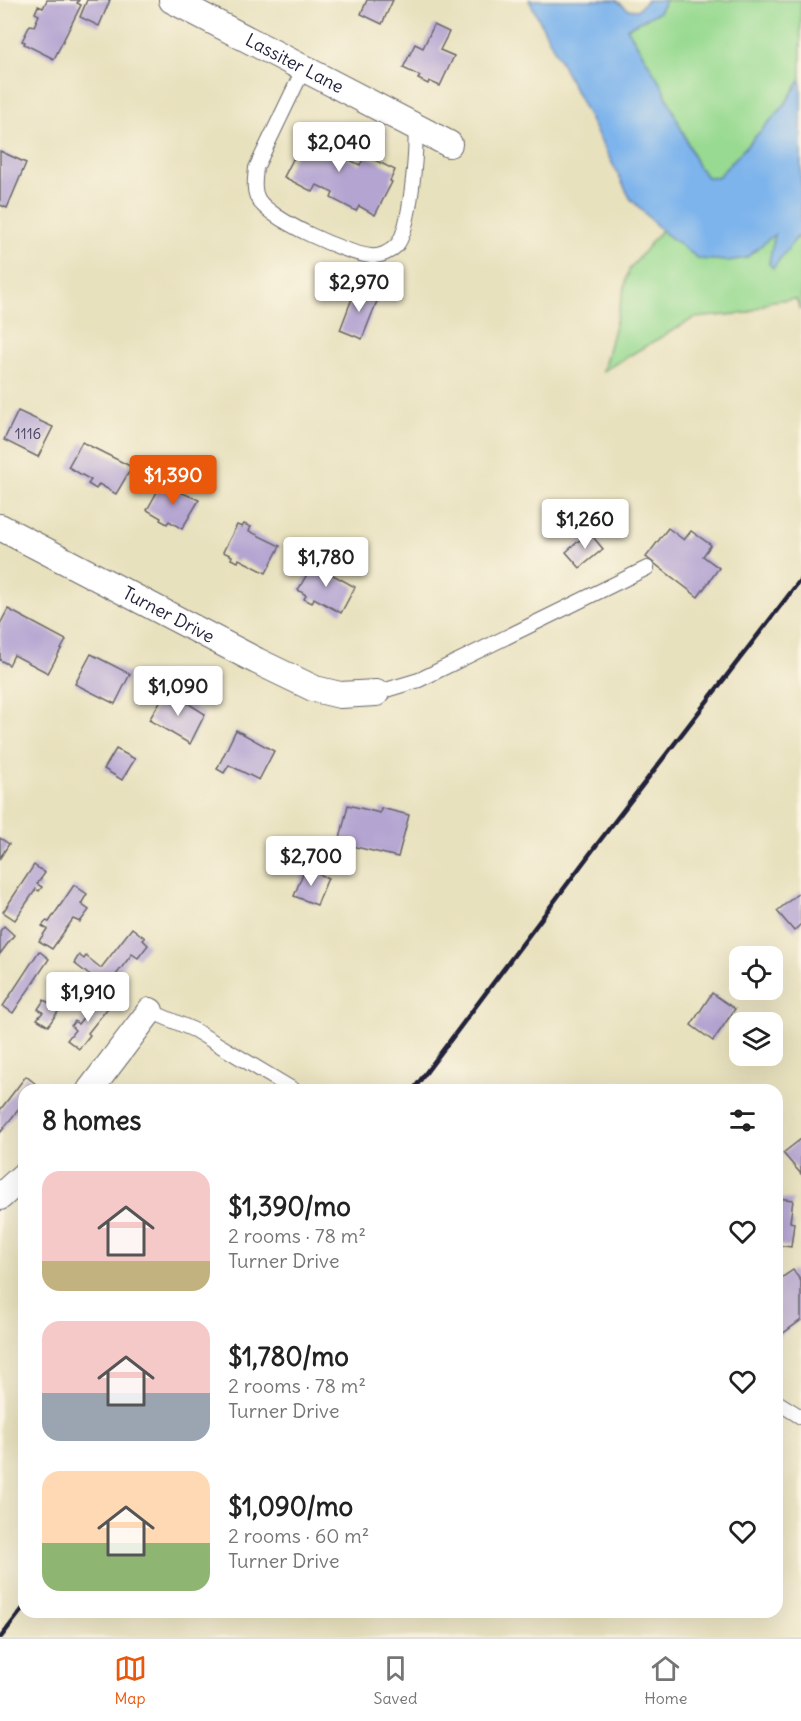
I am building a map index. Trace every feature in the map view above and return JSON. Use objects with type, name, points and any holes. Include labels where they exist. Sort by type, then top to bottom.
[{"type":"street","name":"Lassiter Lane","points":[[172,0],[449,144]]},
{"type":"street","name":"Turner Drive","points":[[0,527],[315,689],[340,695],[376,693]]},
{"type":"street","points":[[95,1084],[150,1011]]},
{"type":"street","points":[[0,1197],[18,1180]]},
{"type":"lane","points":[[304,68],[256,168],[254,183],[258,199],[268,211],[317,238],[347,250],[372,256],[386,254],[396,246],[404,235],[415,162],[415,126]]},
{"type":"lane","points":[[376,693],[419,680],[647,568]]},
{"type":"lane","points":[[150,1011],[194,1030],[284,1084]]},
{"type":"lane","points":[[783,1406],[801,1417]]},
{"type":"green space","points":[[666,0],[801,0],[801,79],[783,107],[717,178],[707,177],[698,166],[661,84],[627,28],[659,12]]},
{"type":"green space","points":[[661,230],[699,259],[746,258],[775,233],[769,263],[801,235],[801,311],[796,299],[771,301],[748,313],[694,318],[603,371],[629,270]]},
{"type":"water","points":[[529,0],[616,0],[628,9],[637,10],[647,0],[666,0],[659,12],[627,28],[661,84],[698,166],[707,177],[717,178],[783,107],[801,79],[801,235],[773,268],[769,263],[775,234],[746,258],[728,261],[699,259],[661,230],[630,198]]},
{"type":"building","points":[[47,0],[79,0],[77,3],[81,5],[54,59],[22,41],[30,25],[34,26],[39,15],[35,13],[38,6],[43,8]]},
{"type":"building","points":[[87,0],[110,0],[99,26],[80,17]]},
{"type":"building","points":[[367,0],[393,0],[382,24],[361,14]]},
{"type":"building","points":[[434,25],[449,32],[440,50],[454,56],[440,86],[429,81],[428,84],[418,79],[420,76],[403,68],[415,44],[423,48]]},
{"type":"building","points":[[310,126],[340,141],[335,153],[360,165],[365,155],[395,170],[390,181],[392,182],[375,215],[359,206],[356,211],[331,198],[333,193],[317,185],[313,192],[284,177]]},
{"type":"building","points":[[0,151],[26,163],[7,208],[0,205]]},
{"type":"building","points":[[356,288],[379,296],[362,339],[340,330]]},
{"type":"building","points":[[18,411],[53,427],[38,457],[4,440]]},
{"type":"building","points":[[82,442],[132,467],[116,494],[99,484],[96,489],[88,484],[91,480],[68,467]]},
{"type":"building","points":[[162,483],[171,488],[173,485],[179,489],[178,491],[199,500],[182,529],[169,521],[167,524],[147,510]]},
{"type":"building","points":[[244,524],[251,527],[249,531],[280,546],[266,573],[239,559],[238,562],[231,559],[232,556],[223,552],[237,525],[242,527]]},
{"type":"building","points":[[668,528],[684,540],[691,531],[711,545],[703,556],[719,568],[698,597],[646,557]]},
{"type":"building","points":[[589,532],[603,549],[580,568],[566,552]]},
{"type":"building","points":[[320,562],[326,566],[324,570],[355,587],[341,613],[314,598],[312,603],[304,599],[306,595],[298,590],[313,564],[318,567]]},
{"type":"building","points":[[8,609],[66,640],[48,673],[14,655],[9,665],[0,660],[0,624]]},
{"type":"building","points":[[91,654],[130,674],[115,704],[75,684]]},
{"type":"building","points":[[167,690],[205,714],[190,744],[149,720]]},
{"type":"building","points":[[236,730],[274,751],[259,780],[229,765],[224,773],[217,769]]},
{"type":"building","points":[[116,749],[135,759],[122,780],[104,769]]},
{"type":"building","points":[[348,805],[380,813],[381,808],[409,815],[398,857],[339,843]]},
{"type":"building","points":[[0,838],[9,844],[0,858]]},
{"type":"building","points":[[34,865],[45,873],[37,884],[42,887],[39,891],[36,889],[15,920],[3,912]]},
{"type":"building","points":[[305,868],[328,878],[317,905],[294,896]]},
{"type":"building","points":[[74,885],[87,894],[81,904],[89,910],[80,922],[73,919],[52,949],[39,941],[47,929],[42,926],[46,921],[49,922]]},
{"type":"building","points":[[801,891],[801,924],[794,931],[777,911]]},
{"type":"building","points":[[4,926],[14,935],[0,954],[0,931]]},
{"type":"building","points":[[132,928],[145,938],[143,940],[148,945],[138,958],[132,954],[106,988],[74,963],[79,955],[84,959],[86,956],[101,968]]},
{"type":"building","points":[[39,951],[49,959],[13,1013],[3,1006]]},
{"type":"building","points":[[69,974],[79,982],[48,1026],[37,1019],[43,1012],[38,1009],[44,1000],[49,1003]]},
{"type":"building","points":[[712,993],[735,1009],[729,1012],[729,1018],[713,1041],[691,1025]]},
{"type":"building","points":[[100,996],[111,1004],[88,1033],[90,1035],[79,1049],[67,1040],[75,1030],[71,1026],[75,1021],[78,1024]]},
{"type":"building","points":[[26,1076],[36,1084],[20,1084]]},
{"type":"building","points":[[18,1086],[18,1110],[0,1133],[0,1110]]},
{"type":"building","points":[[801,1139],[801,1174],[783,1153]]},
{"type":"building","points":[[783,1199],[793,1200],[790,1222],[794,1223],[791,1247],[783,1246]]},
{"type":"building","points":[[793,1270],[801,1281],[801,1320],[783,1333],[783,1277]]},
{"type":"railway","points":[[417,1084],[595,847],[801,579]]},
{"type":"railway","points":[[1,1637],[18,1615]]}]
